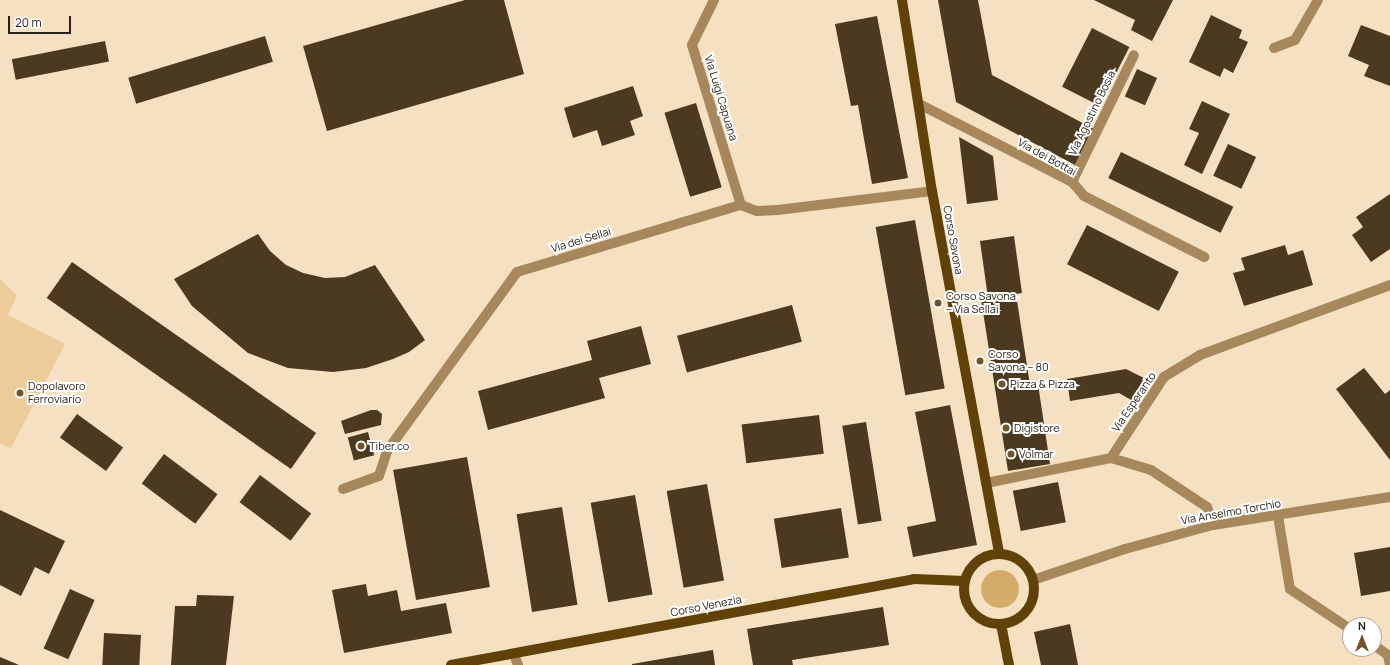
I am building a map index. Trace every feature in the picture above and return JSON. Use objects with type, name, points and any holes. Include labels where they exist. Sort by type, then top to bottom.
[{"type":"main road","name":"Corso Savona","points":[[902,0],[932,191],[999,554]]},
{"type":"main road","points":[[999,554],[1020,561],[1033,580],[1034,590],[1028,609],[1012,622],[1002,624],[981,618],[972,612],[967,602],[965,581],[970,570],[978,562],[999,554]]},
{"type":"main road","name":"Corso Venezia","points":[[451,665],[514,655],[914,579],[965,581]]},
{"type":"main road","points":[[1002,624],[1009,665]]},
{"type":"street","name":"Via Luigi Capuana","points":[[714,0],[692,45],[741,205]]},
{"type":"street","points":[[1274,48],[1295,40],[1318,0]]},
{"type":"street","name":"Via Agostino Bosia","points":[[1072,182],[1134,55]]},
{"type":"street","name":"Via dei Bottai","points":[[919,104],[1072,182],[1084,196],[1204,257]]},
{"type":"street","points":[[741,205],[757,211],[778,210],[932,191]]},
{"type":"street","name":"Via dei Sellai","points":[[343,489],[379,476],[387,451],[517,272],[741,205]]},
{"type":"street","name":"Via Esperanto","points":[[1110,458],[1164,377],[1200,355],[1390,285]]},
{"type":"street","points":[[986,483],[1110,458],[1151,470],[1207,506],[1213,526]]},
{"type":"street","name":"Via Anselmo Torchio","points":[[1033,580],[1125,549],[1213,526],[1390,497]]},
{"type":"street","points":[[1278,516],[1290,589],[1342,624]]},
{"type":"street","points":[[1382,651],[1388,655],[1390,665]]},
{"type":"street","points":[[514,655],[518,665]]},
{"type":"shaded area","name":"Dopolavoro Ferroviario","points":[[0,279],[17,295],[8,315],[65,344],[11,448],[0,443]]},
{"type":"shaded area","points":[[1000,570],[1010,573],[1016,579],[1019,589],[1016,599],[1010,605],[1000,608],[990,605],[984,599],[981,589],[984,579],[990,573]]},
{"type":"building","points":[[465,0],[504,0],[524,74],[327,131],[303,46]]},
{"type":"building","points":[[938,0],[978,0],[992,75],[1094,129],[1075,165],[956,102]]},
{"type":"building","points":[[1094,0],[1173,0],[1152,41],[1131,30],[1135,20]]},
{"type":"building","points":[[1211,15],[1242,30],[1239,38],[1248,42],[1233,73],[1224,68],[1220,77],[1189,62]]},
{"type":"building","points":[[877,16],[908,178],[872,184],[858,105],[851,106],[835,24]]},
{"type":"building","points":[[1361,25],[1390,36],[1390,86],[1364,76],[1369,65],[1348,56]]},
{"type":"building","points":[[1092,28],[1129,47],[1099,106],[1062,87]]},
{"type":"building","points":[[265,36],[273,62],[136,104],[128,78]]},
{"type":"building","points":[[105,41],[109,62],[16,80],[12,59]]},
{"type":"building","points":[[1137,69],[1157,78],[1145,105],[1125,96]]},
{"type":"building","points":[[633,86],[643,116],[630,121],[635,135],[602,146],[597,130],[573,138],[564,108]]},
{"type":"building","points":[[1202,101],[1230,114],[1202,174],[1184,165],[1199,133],[1189,129]]},
{"type":"building","points":[[696,103],[722,187],[690,197],[664,113]]},
{"type":"building","points":[[959,137],[993,156],[998,200],[967,204]]},
{"type":"building","points":[[1228,144],[1256,157],[1241,189],[1213,176]]},
{"type":"building","points":[[1121,152],[1233,207],[1221,233],[1108,178]]},
{"type":"building","points":[[1390,194],[1390,249],[1371,262],[1352,235],[1363,227],[1356,217]]},
{"type":"building","points":[[915,220],[945,388],[905,395],[876,227]]},
{"type":"building","points":[[1087,225],[1179,272],[1159,311],[1067,264]]},
{"type":"building","points":[[258,234],[270,251],[286,265],[303,273],[325,278],[345,277],[375,265],[425,340],[409,352],[393,359],[366,368],[333,372],[288,368],[248,353],[192,306],[174,279]]},
{"type":"building","points":[[1014,236],[1022,293],[1016,294],[1030,385],[1038,384],[1050,464],[1008,471],[981,299],[988,298],[980,241]]},
{"type":"building","points":[[1285,245],[1288,255],[1303,250],[1313,285],[1244,306],[1233,273],[1245,270],[1241,258]]},
{"type":"building","points":[[72,262],[316,433],[291,469],[47,298]]},
{"type":"building","points":[[792,305],[802,342],[687,373],[677,336]]},
{"type":"building","points":[[641,326],[651,364],[599,378],[605,398],[488,430],[478,391],[592,360],[587,341]]},
{"type":"building","points":[[1364,368],[1385,394],[1390,390],[1390,460],[1336,389]]},
{"type":"building","points":[[1126,369],[1144,378],[1133,401],[1119,393],[1070,401],[1067,379]]},
{"type":"building","points":[[950,405],[977,545],[913,557],[907,527],[936,521],[915,412]]},
{"type":"building","points":[[371,410],[377,410],[382,414],[381,425],[345,434],[341,421]]},
{"type":"building","points":[[77,414],[123,448],[106,471],[60,437]]},
{"type":"building","points":[[819,415],[824,454],[746,463],[742,425]]},
{"type":"building","points":[[866,422],[882,521],[858,525],[842,426]]},
{"type":"building","points":[[368,432],[374,455],[354,461],[348,437]]},
{"type":"building","points":[[164,454],[218,494],[195,524],[142,484]]},
{"type":"building","points":[[467,457],[490,587],[416,600],[393,470]]},
{"type":"building","points":[[260,475],[311,514],[291,541],[240,502]]},
{"type":"building","points":[[1058,482],[1066,522],[1021,531],[1013,491]]},
{"type":"building","points":[[707,484],[724,581],[684,588],[667,491]]},
{"type":"building","points":[[635,495],[653,594],[608,602],[591,503]]},
{"type":"building","points":[[562,507],[577,605],[532,612],[517,514]]},
{"type":"building","points":[[841,508],[849,557],[782,568],[774,519]]},
{"type":"building","points":[[0,510],[65,541],[49,574],[35,567],[21,596],[0,585]]},
{"type":"building","points":[[1390,547],[1390,591],[1361,596],[1354,553]]},
{"type":"building","points":[[366,584],[368,596],[397,590],[401,611],[446,603],[452,633],[344,653],[332,590]]},
{"type":"building","points":[[70,589],[95,600],[68,659],[44,648]]},
{"type":"building","points":[[197,595],[234,596],[226,665],[171,665],[175,606],[196,606]]},
{"type":"building","points":[[883,607],[889,645],[792,660],[793,665],[753,665],[747,629]]},
{"type":"building","points":[[1070,624],[1078,665],[1041,665],[1034,632]]},
{"type":"building","points":[[104,633],[141,635],[139,665],[102,665]]},
{"type":"building","points":[[713,650],[715,665],[632,665],[632,664]]},
{"type":"building","points":[[0,657],[19,665],[0,665]]},
{"type":"place","name":"Corso Savona – Via Sellai","points":[[938,303]]},
{"type":"place","name":"Corso Savona – 80","points":[[980,361]]},
{"type":"place","name":"Pizza & Pizza","points":[[1002,384]]},
{"type":"place","name":"Dopolavoro Ferroviario","points":[[20,393]]},
{"type":"place","name":"Digistore","points":[[1006,428]]},
{"type":"place","name":"Tiber.co","points":[[361,446]]},
{"type":"place","name":"Volmar","points":[[1011,454]]}]
